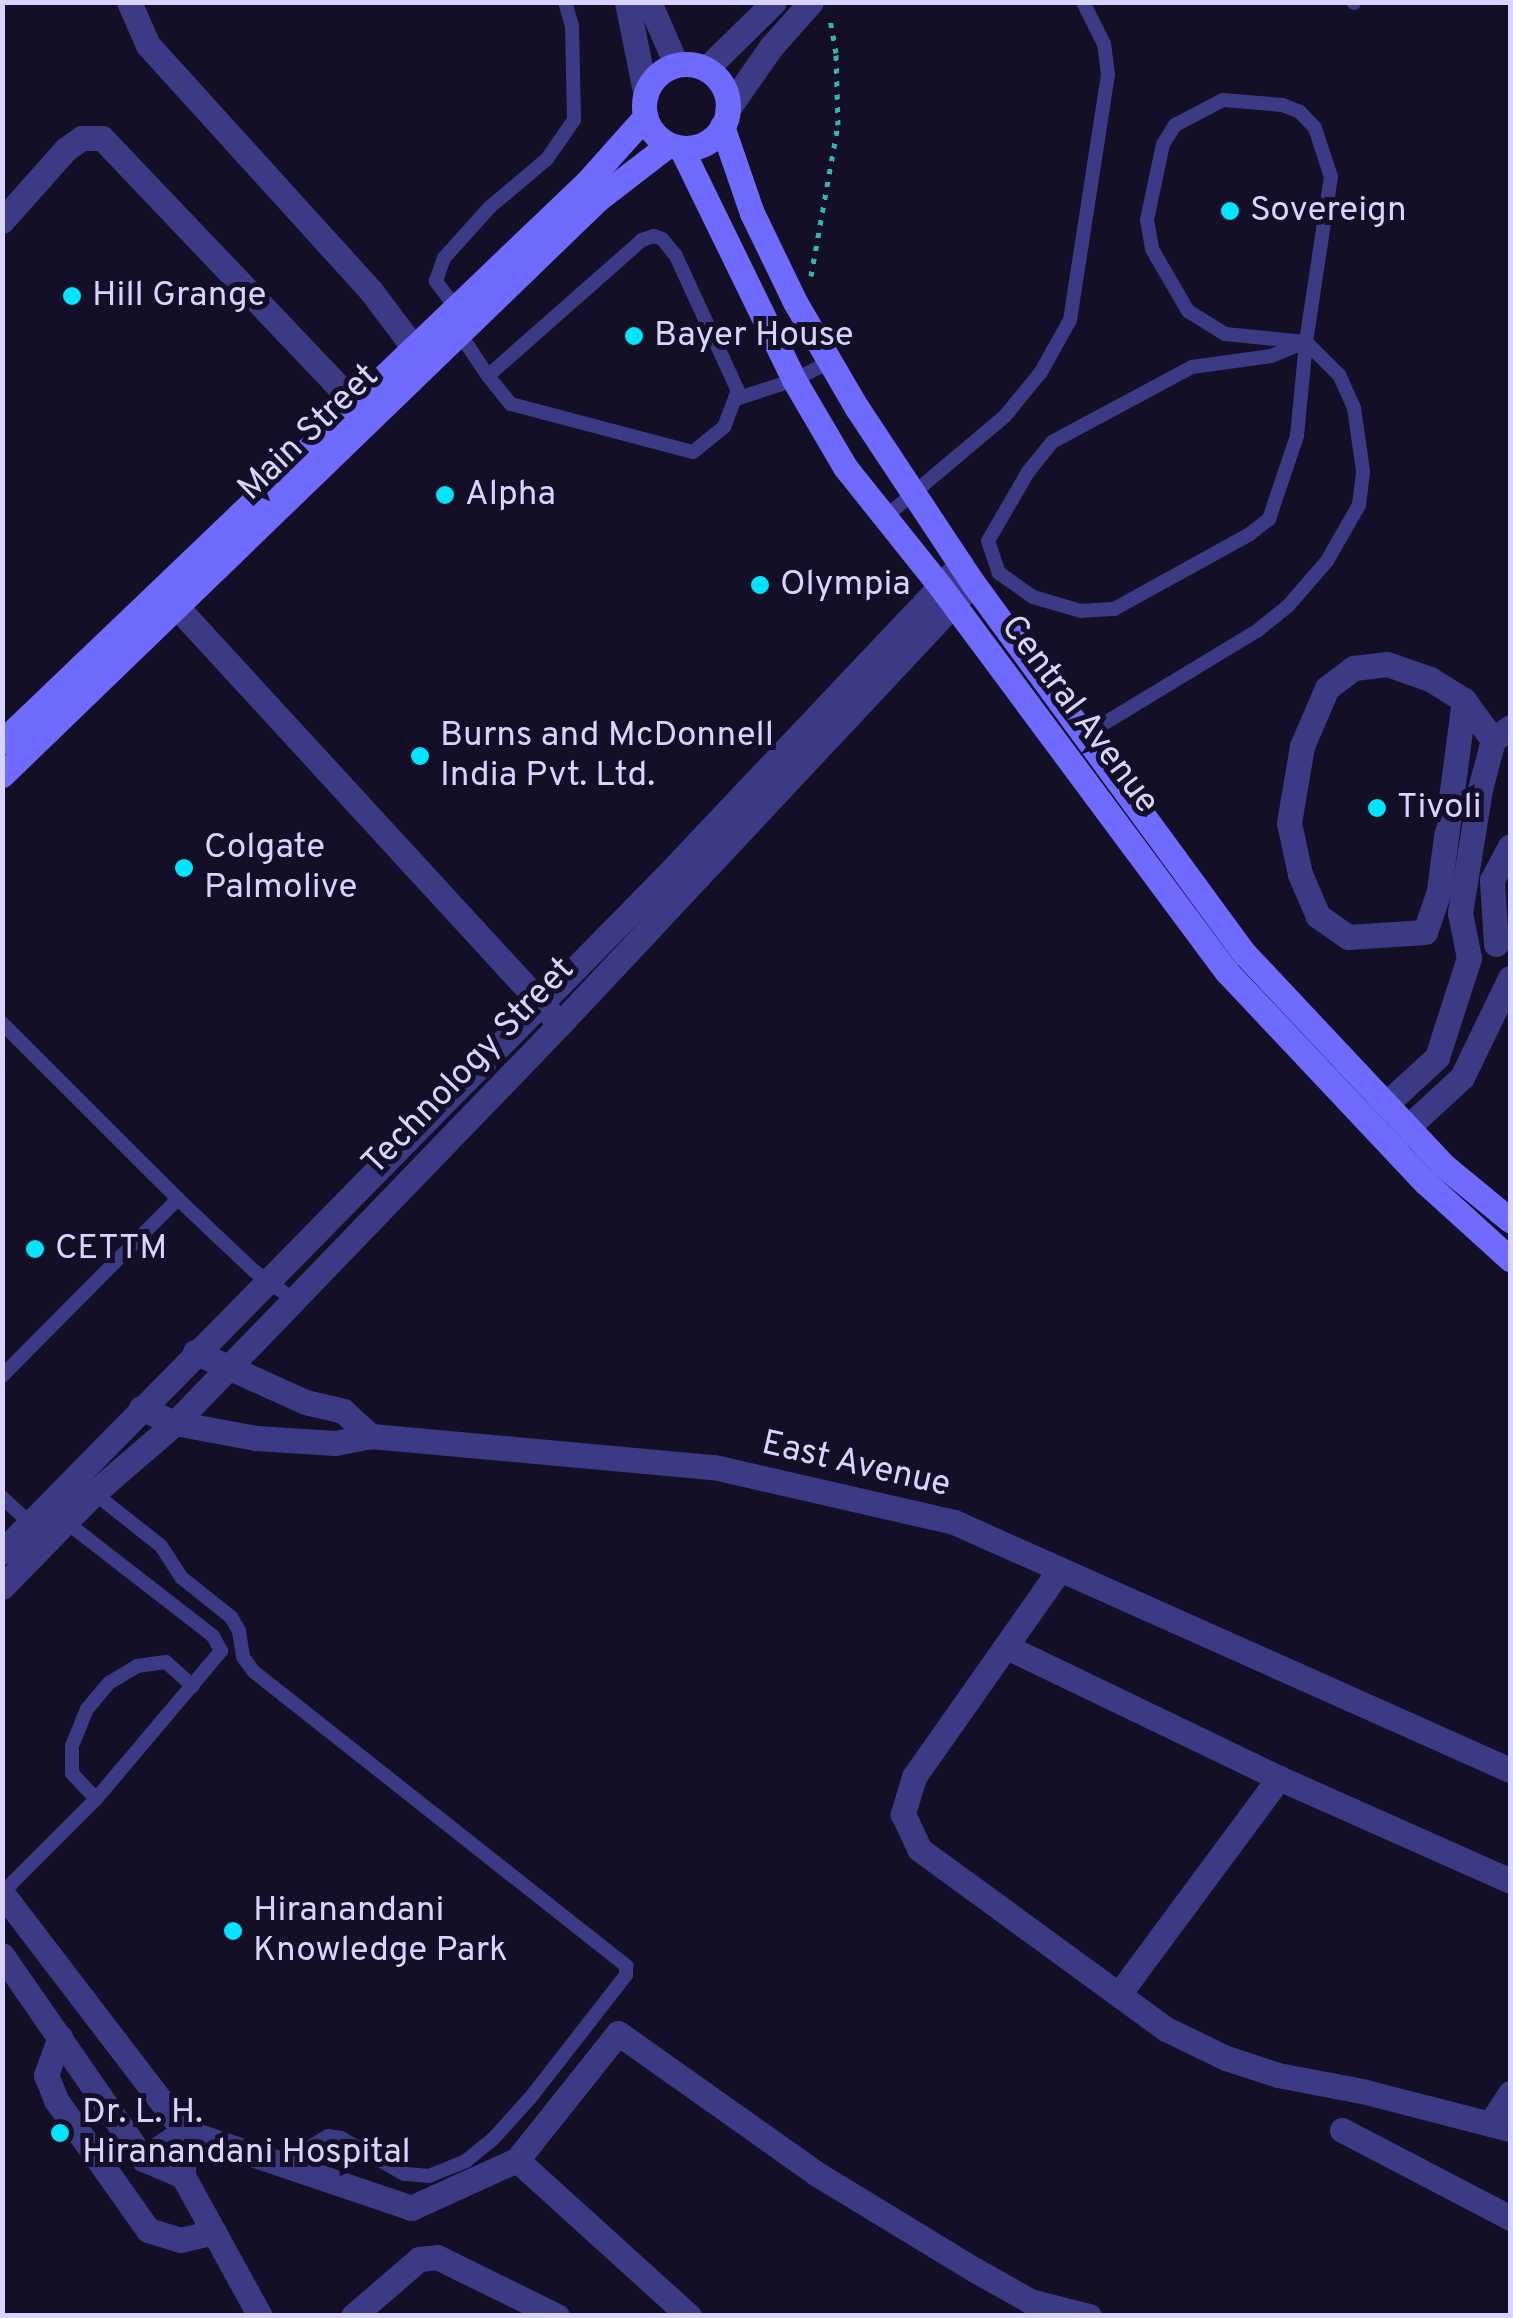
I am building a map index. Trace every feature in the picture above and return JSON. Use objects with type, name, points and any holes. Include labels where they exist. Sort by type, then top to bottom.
[{"type":"main road","points":[[676,64],[706,69],[726,94],[725,118],[712,138],[674,146],[652,132],[646,106],[659,73],[676,64]]},
{"type":"main road","name":"Main Street","points":[[364,412],[414,348],[588,181],[646,106]]},
{"type":"main road","name":"Central Avenue","points":[[725,118],[752,213],[795,302],[967,573],[1245,954],[1376,1112],[1510,1260]]},
{"type":"main road","name":"Main Street","points":[[2,775],[170,600],[364,412],[460,334],[598,199],[674,146]]},
{"type":"main road","name":"Central Avenue","points":[[674,146],[794,380],[845,467],[946,595],[1227,972],[1376,1112]]},
{"type":"main road","points":[[765,320],[795,302]]},
{"type":"main road","name":"Main Street","points":[[2,742],[170,600]]},
{"type":"main road","name":"Central Avenue","points":[[1398,1136],[1443,1165],[1510,1220]]},
{"type":"street","points":[[129,2],[148,44],[371,291],[414,348]]},
{"type":"street","points":[[627,2],[646,106]]},
{"type":"street","points":[[649,2],[676,64]]},
{"type":"street","points":[[706,69],[774,2]]},
{"type":"street","points":[[725,118],[771,48],[811,2]]},
{"type":"street","points":[[2,220],[66,149],[82,138],[102,138],[364,412]]},
{"type":"street","name":"Technology Street","points":[[2,1587],[48,1523],[94,1493],[176,1423],[560,1024],[752,802],[967,573]]},
{"type":"street","points":[[170,600],[560,1024]]},
{"type":"street","points":[[1376,1112],[1438,1057],[1469,958],[1460,912],[1502,733],[1464,700],[1430,679],[1387,664],[1354,668],[1327,688],[1302,746],[1288,823],[1300,874],[1318,916],[1348,937],[1425,932],[1439,891],[1464,700]]},
{"type":"street","points":[[2,1552],[48,1523],[142,1408],[195,1352],[541,1003],[752,802]]},
{"type":"street","points":[[1398,1136],[1454,1085],[1510,976],[1492,880],[1510,846]]},
{"type":"street","points":[[1469,958],[1503,938]]},
{"type":"street","points":[[1431,1063],[1454,1085]]},
{"type":"street","points":[[195,1352],[306,1402],[343,1411],[370,1436]]},
{"type":"street","name":"East Avenue","points":[[142,1408],[176,1423],[256,1438],[334,1443],[370,1436],[714,1467],[954,1522],[1510,1770]]},
{"type":"street","points":[[1060,1568],[1009,1648],[914,1777],[902,1814],[919,1850],[1166,2029],[1226,2058],[1278,2076],[1362,2090],[1500,2127],[1510,2093]]},
{"type":"street","points":[[1009,1648],[1280,1778],[1510,1881]]},
{"type":"street","points":[[1119,1994],[1280,1778]]},
{"type":"street","points":[[2,1893],[184,2131],[285,2162],[411,2208],[518,2160],[618,2033],[817,2174],[976,2270],[1030,2301],[1090,2316]]},
{"type":"street","points":[[2,1940],[26,1924]]},
{"type":"street","points":[[2,1954],[143,2160],[184,2176]]},
{"type":"street","points":[[60,2038],[46,2075],[56,2100],[148,2230],[180,2240],[214,2232]]},
{"type":"street","points":[[1342,2130],[1510,2218]]},
{"type":"street","points":[[143,2160],[184,2131]]},
{"type":"street","points":[[184,2131],[184,2176],[260,2316]]},
{"type":"street","points":[[518,2160],[689,2316]]},
{"type":"street","points":[[353,2316],[418,2259],[437,2257],[558,2316]]},
{"type":"lane","points":[[456,308],[436,280],[444,258],[490,208],[548,159],[574,120],[572,26],[565,2]]},
{"type":"lane","points":[[884,518],[1005,416],[1041,372],[1070,320],[1108,75],[1104,44],[1083,2]]},
{"type":"lane","points":[[1085,736],[1257,631],[1288,606],[1327,561],[1359,505],[1363,471],[1354,408],[1339,375],[1306,342],[1225,334],[1188,311],[1152,249],[1147,220],[1163,144],[1175,125],[1223,100],[1283,105],[1300,112],[1314,128],[1331,177],[1306,342],[1297,436],[1269,518],[1250,534],[1114,609],[1080,611],[1033,598],[999,573],[988,540],[1028,472],[1052,442],[1192,368],[1271,356],[1306,342]]},
{"type":"lane","points":[[460,334],[488,376],[511,404],[694,452],[724,427],[738,391],[676,256],[662,239],[654,236],[642,240],[488,376]]},
{"type":"lane","points":[[736,399],[794,380],[830,362]]},
{"type":"lane","points":[[2,1023],[178,1199],[294,1300]]},
{"type":"lane","points":[[2,1376],[178,1199]]},
{"type":"lane","points":[[94,1493],[161,1546],[182,1578],[231,1618],[239,1631],[243,1657],[252,1671],[626,1966],[626,1975],[531,2096],[493,2139],[466,2161],[429,2176],[404,2174],[341,2138],[328,2136],[285,2162]]},
{"type":"lane","points":[[2,1497],[48,1523],[213,1636],[221,1652],[96,1799],[2,1893]]},
{"type":"lane","points":[[96,1799],[72,1773],[72,1746],[87,1709],[109,1683],[137,1666],[166,1662],[193,1686]]},
{"type":"path","points":[[795,302],[812,274],[838,126],[836,53],[826,2]]},
{"type":"place","name":"Sovereign","points":[[1230,211]]},
{"type":"place","name":"Hill Grange","points":[[72,296]]},
{"type":"place","name":"Bayer House","points":[[634,336]]},
{"type":"place","name":"Alpha","points":[[445,495]]},
{"type":"place","name":"Olympia","points":[[760,585]]},
{"type":"place","name":"Burns and McDonnell India Pvt. Ltd.","points":[[420,756]]},
{"type":"place","name":"Tivoli","points":[[1377,808]]},
{"type":"place","name":"Colgate Palmolive","points":[[184,868]]},
{"type":"place","name":"CETTM","points":[[35,1249]]},
{"type":"place","name":"Hiranandani Knowledge Park","points":[[233,1931]]},
{"type":"place","name":"Dr. L. H. Hiranandani Hospital","points":[[60,2133]]}]
